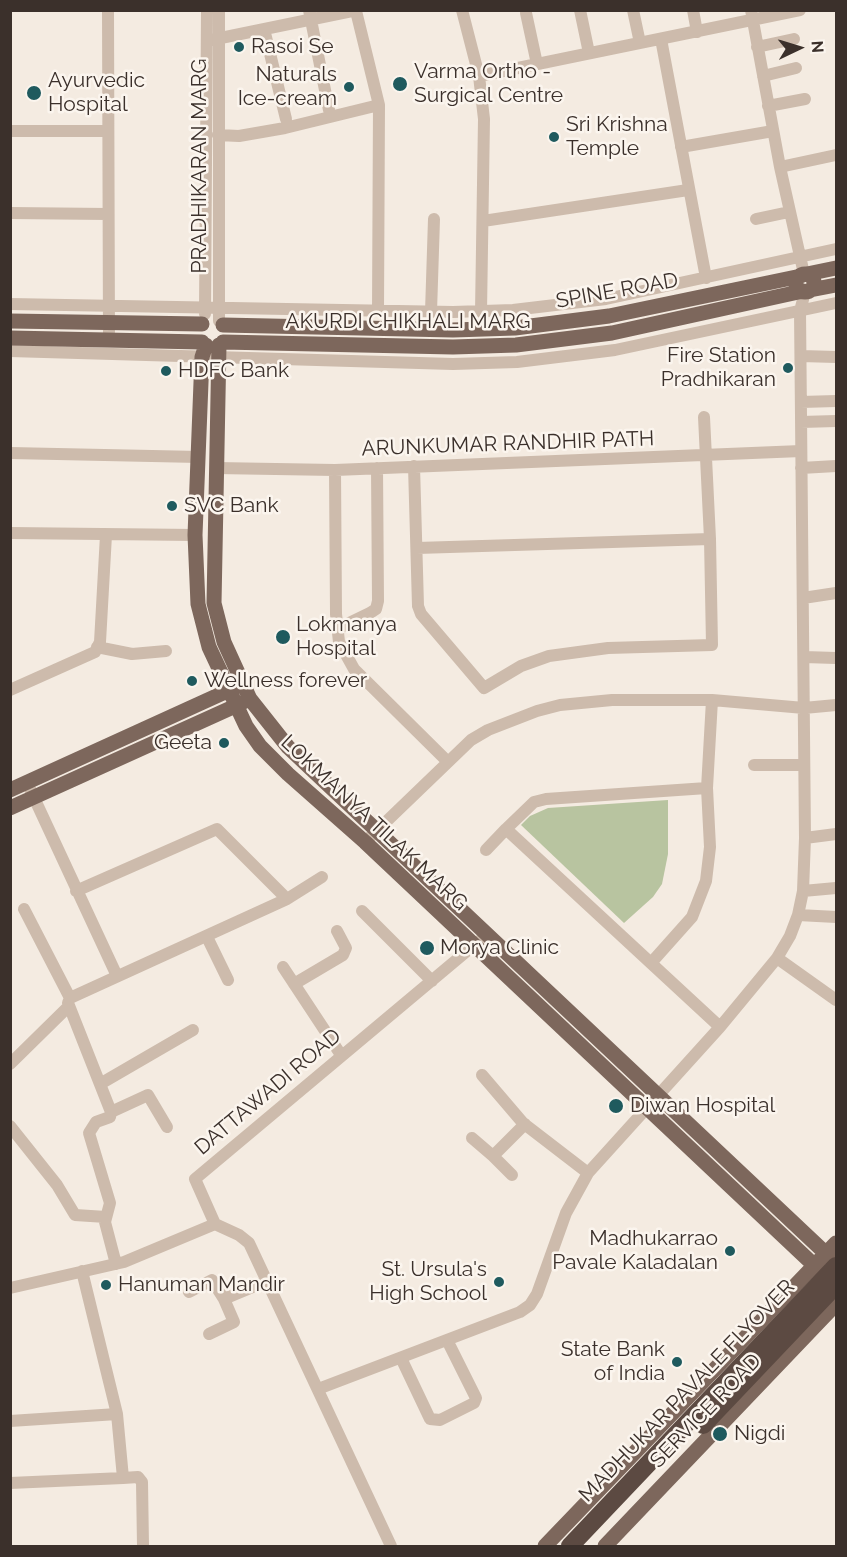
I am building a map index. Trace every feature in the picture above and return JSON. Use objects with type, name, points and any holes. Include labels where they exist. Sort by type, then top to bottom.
[{"type":"highway","name":"MADHUKAR PAVALE FLYOVER","points":[[570,1546],[834,1257]]},
{"type":"highway","name":"MADHUKAR PAVALE FLYOVER","points":[[586,1546],[837,1286]]},
{"type":"main road","points":[[804,275],[837,268]]},
{"type":"main road","name":"SPINE ROAD","points":[[212,318],[453,330],[514,328],[609,316],[804,275]]},
{"type":"main road","points":[[804,275],[814,281],[806,291]]},
{"type":"main road","name":"AKURDI CHIKHALI MARG","points":[[10,338],[109,340],[212,348],[516,345],[612,333],[837,285]]},
{"type":"main road","points":[[10,321],[109,323],[212,318],[226,333],[212,348],[199,333],[212,318]]},
{"type":"main road","name":"LOKMANYA TILAK MARG","points":[[212,348],[199,457],[195,536],[201,621],[235,706],[260,746],[646,1107],[834,1257]]},
{"type":"main road","name":"LOKMANYA TILAK MARG","points":[[212,348],[216,468],[214,603],[224,642],[250,699],[288,747],[657,1094],[815,1266],[837,1286]]},
{"type":"main road","points":[[10,790],[243,685]]},
{"type":"main road","points":[[10,808],[250,699]]},
{"type":"main road","points":[[545,1546],[815,1266],[834,1257]]},
{"type":"main road","name":"SERVICE ROAD","points":[[605,1546],[837,1304]]},
{"type":"street","points":[[108,10],[109,340]]},
{"type":"street","name":"PRADHIKARAN MARG","points":[[207,10],[213,40],[218,135],[212,318]]},
{"type":"street","name":"PRADHIKARAN MARG","points":[[212,318],[213,40],[219,10]]},
{"type":"street","points":[[462,10],[479,76],[485,129],[481,312]]},
{"type":"street","points":[[580,10],[589,53]]},
{"type":"street","points":[[633,10],[640,43]]},
{"type":"street","points":[[693,10],[697,32]]},
{"type":"street","points":[[479,76],[697,32],[752,15],[800,10]]},
{"type":"street","points":[[213,40],[264,29],[309,15],[356,11],[379,105],[378,311]]},
{"type":"street","points":[[526,13],[537,64]]},
{"type":"street","points":[[309,15],[329,110]]},
{"type":"street","points":[[752,15],[798,258],[804,275]]},
{"type":"street","points":[[264,29],[286,119]]},
{"type":"street","points":[[661,39],[706,278]]},
{"type":"street","points":[[757,47],[794,39]]},
{"type":"street","points":[[763,76],[796,68]]},
{"type":"street","points":[[768,106],[805,99]]},
{"type":"street","points":[[218,135],[240,136],[285,128],[379,105]]},
{"type":"street","points":[[10,131],[108,131]]},
{"type":"street","points":[[681,147],[773,131]]},
{"type":"street","points":[[780,167],[837,155]]},
{"type":"street","points":[[483,221],[688,190]]},
{"type":"street","points":[[756,219],[789,212]]},
{"type":"street","points":[[10,213],[108,214]]},
{"type":"street","points":[[431,312],[434,219]]},
{"type":"street","points":[[10,304],[109,306],[212,318],[378,311],[481,312],[606,299],[837,249]]},
{"type":"street","points":[[318,1389],[520,1312],[530,1305],[537,1294],[566,1213],[588,1173],[720,1027],[777,958],[798,915],[803,891],[805,838],[800,311],[806,291]]},
{"type":"street","points":[[10,351],[212,348],[453,364],[517,362],[615,350],[837,303]]},
{"type":"street","points":[[801,357],[837,357]]},
{"type":"street","points":[[801,402],[837,401]]},
{"type":"street","points":[[414,466],[417,596],[421,614],[484,688],[521,666],[543,657],[608,648],[712,645],[704,417]]},
{"type":"street","points":[[801,422],[837,421]]},
{"type":"street","name":"ARUNKUMAR RANDHIR PATH","points":[[216,468],[335,470],[801,451]]},
{"type":"street","points":[[10,453],[199,457]]},
{"type":"street","points":[[801,468],[837,466]]},
{"type":"street","points":[[337,629],[376,609],[378,601],[377,468]]},
{"type":"street","points":[[335,470],[339,642],[354,669],[447,761]]},
{"type":"street","points":[[10,533],[195,536]]},
{"type":"street","points":[[10,690],[95,652],[106,536]]},
{"type":"street","points":[[417,548],[710,539]]},
{"type":"street","points":[[803,598],[837,593]]},
{"type":"street","points":[[97,647],[132,654],[166,651]]},
{"type":"street","points":[[804,657],[837,658]]},
{"type":"street","points":[[365,842],[471,740],[488,729],[560,705],[612,700],[712,700],[804,708],[837,705]]},
{"type":"street","points":[[651,963],[686,924],[700,902],[706,881],[710,847],[707,788],[712,700]]},
{"type":"street","points":[[754,765],[804,765]]},
{"type":"street","points":[[27,783],[117,976]]},
{"type":"street","points":[[486,850],[534,802],[546,799],[707,788]]},
{"type":"street","points":[[76,891],[217,829],[287,899]]},
{"type":"street","points":[[506,829],[720,1027]]},
{"type":"street","points":[[805,838],[837,834]]},
{"type":"street","points":[[10,1064],[70,1002],[117,976],[287,899],[322,878]]},
{"type":"street","points":[[803,891],[837,888]]},
{"type":"street","points":[[24,909],[70,1002],[111,1113]]},
{"type":"street","points":[[362,911],[432,981]]},
{"type":"street","points":[[798,915],[837,917]]},
{"type":"street","points":[[294,984],[344,955],[345,945],[337,931]]},
{"type":"street","name":"DATTAWADI ROAD","points":[[215,1224],[195,1179],[487,934]]},
{"type":"street","points":[[207,937],[228,980]]},
{"type":"street","points":[[777,958],[837,1000]]},
{"type":"street","points":[[283,967],[341,1055]]},
{"type":"street","points":[[100,1084],[193,1030]]},
{"type":"street","points":[[482,1075],[525,1124],[588,1173]]},
{"type":"street","points":[[116,1264],[105,1217],[110,1203],[89,1133],[96,1122],[110,1117],[111,1113],[148,1095],[167,1127]]},
{"type":"street","points":[[493,1156],[525,1124]]},
{"type":"street","points":[[10,1126],[57,1185],[75,1215],[105,1217]]},
{"type":"street","points":[[472,1138],[512,1175]]},
{"type":"street","points":[[10,1288],[116,1264],[156,1250],[215,1224],[239,1235],[249,1244],[392,1546]]},
{"type":"street","points":[[82,1271],[117,1414],[123,1478]]},
{"type":"street","points":[[189,1292],[212,1280],[224,1299],[234,1322],[209,1334]]},
{"type":"street","points":[[224,1299],[267,1281]]},
{"type":"street","points":[[401,1358],[430,1419],[440,1420],[474,1403],[476,1398],[447,1340]]},
{"type":"street","points":[[10,1421],[117,1414]]},
{"type":"street","points":[[10,1483],[138,1477],[142,1482],[143,1546]]},
{"type":"green space","points":[[668,800],[668,854],[662,884],[653,897],[624,923],[521,825],[530,816],[548,808]]},
{"type":"place","name":"Rasoi Se","points":[[239,47]]},
{"type":"place","name":"Varma Ortho - Surgical Centre","points":[[400,84]]},
{"type":"place","name":"Naturals Ice-cream","points":[[349,87]]},
{"type":"place","name":"Ayurvedic Hospital","points":[[34,93]]},
{"type":"place","name":"Sri Krishna Temple","points":[[554,137]]},
{"type":"place","name":"Fire Station Pradhikaran","points":[[788,368]]},
{"type":"place","name":"HDFC Bank","points":[[166,371]]},
{"type":"place","name":"SVC Bank","points":[[172,506]]},
{"type":"place","name":"Lokmanya Hospital","points":[[283,637]]},
{"type":"place","name":"Wellness forever","points":[[192,681]]},
{"type":"place","name":"Geeta","points":[[224,743]]},
{"type":"place","name":"Morya Clinic","points":[[427,948]]},
{"type":"place","name":"Diwan Hospital","points":[[616,1106]]},
{"type":"place","name":"Madhukarrao Pavale Kaladalan","points":[[730,1251]]},
{"type":"place","name":"St. Ursula's High School","points":[[499,1282]]},
{"type":"place","name":"Hanuman Mandir","points":[[106,1285]]},
{"type":"place","name":"State Bank of India","points":[[677,1362]]},
{"type":"place","name":"Nigdi","points":[[720,1434]]}]
